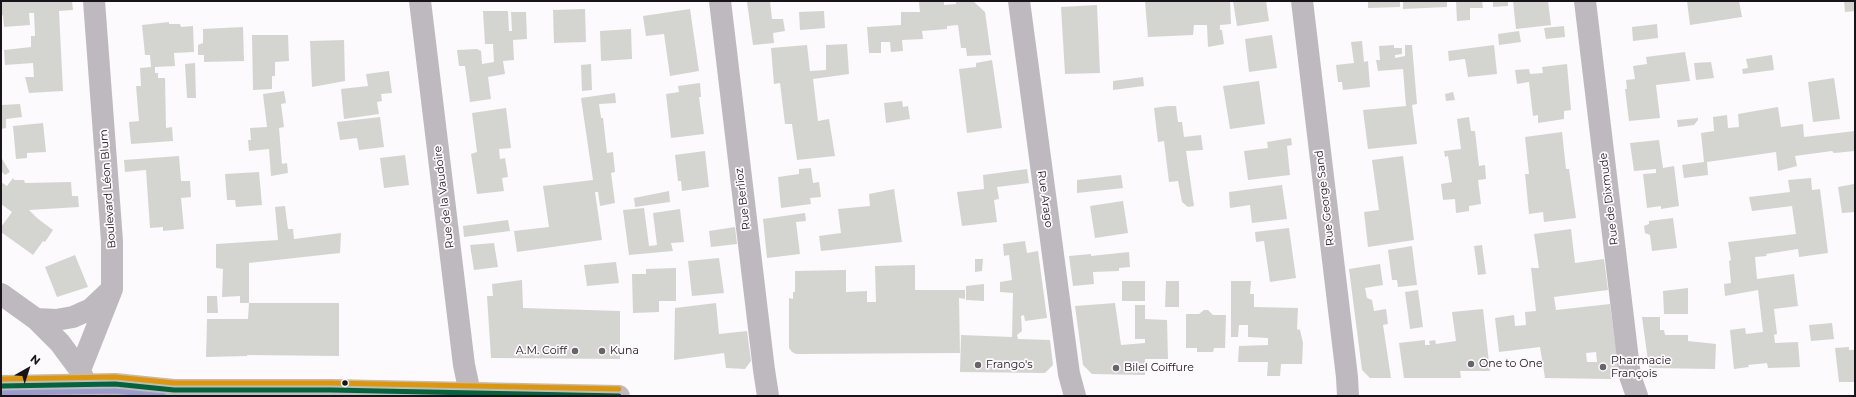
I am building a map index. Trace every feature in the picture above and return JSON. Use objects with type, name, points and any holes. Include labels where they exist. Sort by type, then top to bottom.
[{"type":"main road","points":[[1,386],[83,377],[110,390],[470,393],[619,396]]},
{"type":"main road","points":[[141,396],[174,390]]},
{"type":"street","name":"Boulevard Léon Blum","points":[[83,377],[112,289],[112,241],[94,1]]},
{"type":"street","name":"Rue de la Vaudoire","points":[[420,1],[464,365],[470,393]]},
{"type":"street","name":"Rue Berlioz","points":[[720,1],[768,396]]},
{"type":"street","name":"Rue Arago","points":[[1019,1],[1069,374],[1075,396]]},
{"type":"street","name":"Rue George Sand","points":[[1302,1],[1347,377],[1348,396]]},
{"type":"street","name":"Rue de Dixmude","points":[[1585,1],[1630,376],[1637,396]]},
{"type":"street","points":[[36,319],[56,320],[79,314],[90,309],[112,289]]},
{"type":"street","points":[[1,294],[36,319],[60,343],[83,377]]},
{"type":"building","points":[[1,1],[72,1],[73,10],[59,11],[63,91],[29,93],[25,77],[34,77],[33,63],[5,65],[4,50],[31,47],[31,36],[35,36],[34,13],[29,13],[30,25],[4,27],[3,15],[1,16]]},
{"type":"building","points":[[770,1],[772,19],[783,19],[785,31],[773,33],[774,43],[753,45],[747,2]]},
{"type":"building","points":[[944,1],[944,5],[956,4],[956,1],[973,1],[985,12],[991,55],[967,56],[966,48],[961,48],[958,25],[947,26],[947,29],[922,31],[923,39],[902,40],[903,51],[891,52],[890,42],[881,42],[881,53],[869,53],[867,27],[901,25],[901,12],[920,12],[919,2]]},
{"type":"building","points":[[1145,1],[1230,1],[1231,24],[1220,25],[1224,44],[1208,47],[1207,25],[1194,25],[1193,35],[1148,37]]},
{"type":"building","points":[[1233,1],[1266,1],[1269,21],[1237,26]]},
{"type":"building","points":[[1368,1],[1400,1],[1400,7],[1368,8]]},
{"type":"building","points":[[1403,1],[1447,1],[1447,7],[1403,9]]},
{"type":"building","points":[[1456,1],[1482,1],[1483,8],[1470,8],[1470,20],[1457,21]]},
{"type":"building","points":[[1493,1],[1508,1],[1508,6],[1493,7]]},
{"type":"building","points":[[1513,1],[1548,1],[1551,25],[1516,29]]},
{"type":"building","points":[[1687,1],[1739,1],[1742,17],[1690,25]]},
{"type":"building","points":[[1844,1],[1855,1],[1855,11],[1845,12]]},
{"type":"building","points":[[1097,5],[1100,73],[1065,74],[1061,7]]},
{"type":"building","points":[[585,9],[586,42],[554,43],[553,10]]},
{"type":"building","points":[[690,9],[699,71],[670,76],[664,34],[646,36],[643,16]]},
{"type":"building","points":[[483,11],[508,11],[509,31],[512,31],[511,12],[526,12],[527,39],[513,40],[514,60],[503,61],[505,74],[488,77],[491,99],[470,102],[465,66],[459,66],[457,50],[477,49],[481,51],[482,64],[494,62],[493,44],[485,44]]},
{"type":"building","points":[[824,11],[825,28],[800,30],[799,12]]},
{"type":"building","points":[[169,22],[169,24],[180,24],[181,27],[193,26],[194,52],[174,53],[175,66],[155,67],[155,73],[158,73],[158,78],[165,78],[166,128],[172,127],[173,141],[131,144],[129,122],[139,121],[136,86],[141,86],[140,68],[151,67],[150,55],[145,55],[142,25]]},
{"type":"building","points":[[1657,24],[1658,38],[1633,41],[1632,27]]},
{"type":"building","points":[[1564,26],[1565,37],[1546,39],[1544,28]]},
{"type":"building","points":[[243,27],[244,61],[204,62],[204,55],[198,55],[198,45],[203,43],[203,29]]},
{"type":"building","points":[[631,29],[632,59],[601,61],[600,31]]},
{"type":"building","points":[[1519,31],[1521,42],[1499,45],[1498,34]]},
{"type":"building","points":[[252,35],[288,35],[289,61],[275,62],[275,76],[272,76],[272,89],[253,90]]},
{"type":"building","points":[[1272,35],[1277,68],[1249,72],[1245,39]]},
{"type":"building","points":[[344,40],[345,81],[312,87],[310,41]]},
{"type":"building","points":[[1362,41],[1364,62],[1368,61],[1370,87],[1343,90],[1342,82],[1338,82],[1336,65],[1354,63],[1351,42]]},
{"type":"building","points":[[847,44],[849,74],[813,79],[818,121],[829,119],[835,156],[797,160],[792,124],[785,124],[780,83],[774,84],[771,48],[807,45],[810,71],[826,70],[826,45]]},
{"type":"building","points":[[1394,45],[1394,48],[1402,48],[1402,54],[1395,55],[1395,58],[1405,56],[1405,45],[1412,45],[1417,104],[1412,105],[1417,144],[1368,149],[1363,110],[1406,106],[1403,69],[1378,71],[1376,60],[1380,60],[1379,46]]},
{"type":"building","points":[[1494,45],[1497,74],[1468,77],[1465,59],[1449,61],[1448,51]]},
{"type":"building","points":[[1685,52],[1690,81],[1656,85],[1660,118],[1629,121],[1625,89],[1627,89],[1626,80],[1635,79],[1633,66],[1647,64],[1646,57]]},
{"type":"building","points":[[1772,55],[1774,70],[1743,74],[1742,69],[1748,68],[1746,59]]},
{"type":"building","points":[[992,60],[1002,128],[967,133],[959,69],[976,67],[976,63]]},
{"type":"building","points":[[1711,62],[1714,78],[1696,80],[1694,63]]},
{"type":"building","points":[[195,63],[196,98],[187,98],[185,64]]},
{"type":"building","points":[[591,64],[592,90],[582,91],[581,65]]},
{"type":"building","points":[[1567,64],[1571,110],[1564,111],[1564,119],[1538,123],[1538,115],[1533,116],[1529,82],[1517,84],[1515,70],[1529,69],[1530,74],[1543,73],[1542,67]]},
{"type":"building","points":[[389,71],[392,93],[381,94],[382,101],[377,102],[379,114],[344,119],[341,89],[368,86],[366,74]]},
{"type":"building","points":[[1143,77],[1144,86],[1113,90],[1113,81]]},
{"type":"building","points":[[1834,78],[1840,119],[1813,122],[1808,82]]},
{"type":"building","points":[[1259,81],[1265,124],[1230,129],[1223,86]]},
{"type":"building","points":[[700,83],[701,97],[699,97],[704,134],[671,138],[666,94],[679,92],[678,86]]},
{"type":"building","points":[[284,91],[286,103],[281,104],[284,127],[279,128],[282,164],[287,163],[288,173],[271,176],[269,149],[249,151],[248,140],[251,140],[250,128],[267,127],[263,94]]},
{"type":"building","points":[[1453,92],[1455,100],[1446,101],[1445,94]]},
{"type":"building","points":[[615,93],[616,103],[599,104],[601,118],[603,118],[607,153],[613,152],[615,172],[611,173],[615,203],[600,206],[598,192],[595,192],[602,240],[517,252],[514,231],[549,227],[543,186],[593,180],[581,98]]},
{"type":"building","points":[[902,101],[903,107],[908,106],[910,119],[886,123],[884,103]]},
{"type":"building","points":[[20,104],[22,117],[6,119],[6,128],[1,129],[1,105]]},
{"type":"building","points":[[1176,106],[1178,122],[1182,122],[1184,137],[1201,135],[1203,150],[1186,151],[1194,206],[1188,207],[1182,202],[1178,181],[1169,182],[1164,141],[1158,142],[1154,108]]},
{"type":"building","points":[[1778,107],[1781,127],[1803,124],[1804,137],[1855,131],[1855,151],[1834,153],[1832,151],[1795,156],[1797,166],[1778,171],[1776,152],[1707,162],[1708,175],[1684,178],[1682,165],[1704,162],[1701,133],[1714,131],[1713,117],[1727,115],[1728,128],[1739,127],[1738,114]]},
{"type":"building","points":[[506,108],[511,148],[499,149],[500,159],[505,158],[508,177],[502,178],[504,191],[477,194],[471,154],[477,152],[472,113]]},
{"type":"building","points":[[380,117],[384,147],[359,150],[357,138],[340,140],[337,122]]},
{"type":"building","points":[[1469,117],[1471,131],[1475,131],[1479,166],[1485,165],[1486,179],[1478,180],[1481,204],[1469,206],[1469,211],[1456,213],[1455,199],[1443,200],[1441,184],[1452,182],[1448,156],[1445,157],[1444,151],[1461,149],[1457,119]]},
{"type":"building","points":[[1698,118],[1694,125],[1678,127],[1677,120]]},
{"type":"building","points":[[43,123],[46,152],[27,153],[27,158],[16,159],[13,126]]},
{"type":"building","points":[[1562,132],[1566,169],[1569,169],[1576,218],[1544,222],[1543,212],[1529,214],[1525,174],[1529,174],[1525,137]]},
{"type":"building","points":[[1291,138],[1292,145],[1287,146],[1290,175],[1248,180],[1244,151],[1268,148],[1267,142]]},
{"type":"building","points":[[1659,140],[1663,168],[1674,166],[1679,206],[1661,209],[1661,206],[1647,208],[1643,174],[1656,173],[1656,169],[1634,171],[1630,143]]},
{"type":"building","points":[[705,151],[709,187],[682,191],[681,181],[678,181],[675,155]]},
{"type":"building","points":[[405,155],[409,185],[384,188],[380,158]]},
{"type":"building","points":[[179,156],[181,181],[190,181],[191,197],[181,198],[184,229],[163,231],[163,227],[150,228],[146,170],[125,172],[124,160]]},
{"type":"building","points":[[1403,156],[1414,240],[1368,247],[1364,212],[1379,210],[1372,160]]},
{"type":"building","points":[[1,157],[10,172],[5,175],[1,171]]},
{"type":"building","points":[[811,168],[813,183],[819,182],[821,197],[810,198],[811,204],[781,208],[778,177],[799,174],[799,169]]},
{"type":"building","points":[[1027,169],[1029,183],[997,187],[999,199],[994,200],[997,222],[962,226],[957,192],[984,189],[983,175]]},
{"type":"building","points":[[259,172],[262,205],[236,207],[235,200],[227,200],[225,174]]},
{"type":"building","points":[[1121,175],[1123,188],[1077,193],[1077,180]]},
{"type":"building","points":[[13,178],[14,180],[24,180],[25,183],[71,182],[72,196],[78,196],[79,207],[29,210],[53,230],[45,242],[43,241],[33,255],[1,232],[1,227],[12,212],[1,204],[1,182],[7,186]]},
{"type":"building","points":[[1811,178],[1812,190],[1820,189],[1828,253],[1799,257],[1798,249],[1766,254],[1767,256],[1755,257],[1757,279],[1794,274],[1798,306],[1774,309],[1777,334],[1774,335],[1775,343],[1798,342],[1800,367],[1768,368],[1767,363],[1748,365],[1749,367],[1734,369],[1730,330],[1745,328],[1746,334],[1763,332],[1758,290],[1725,296],[1724,284],[1731,283],[1729,261],[1731,260],[1728,242],[1796,234],[1792,206],[1752,211],[1749,197],[1790,192],[1788,180]]},
{"type":"building","points":[[1854,184],[1855,212],[1842,213],[1838,187]]},
{"type":"building","points":[[1282,185],[1287,219],[1252,223],[1250,205],[1230,208],[1229,192]]},
{"type":"building","points":[[894,189],[902,242],[821,251],[819,236],[841,233],[838,209],[870,206],[869,194]]},
{"type":"building","points":[[669,191],[670,202],[635,207],[634,198]]},
{"type":"building","points":[[1123,201],[1128,233],[1095,238],[1090,206]]},
{"type":"building","points":[[285,206],[288,229],[293,229],[294,239],[341,233],[340,253],[249,263],[249,303],[240,303],[240,296],[222,297],[223,269],[216,268],[216,244],[278,240],[275,207]]},
{"type":"building","points":[[644,208],[649,246],[657,245],[653,213],[680,209],[684,242],[671,243],[673,251],[629,255],[623,210]]},
{"type":"building","points":[[805,213],[806,221],[796,222],[800,254],[767,258],[763,219]]},
{"type":"building","points":[[1673,218],[1677,248],[1652,251],[1650,235],[1645,233],[1644,226],[1649,224],[1649,221]]},
{"type":"building","points":[[508,220],[510,231],[464,237],[463,226]]},
{"type":"building","points":[[735,227],[737,244],[711,247],[709,231]]},
{"type":"building","points":[[1289,228],[1296,278],[1270,282],[1264,241],[1256,242],[1255,232]]},
{"type":"building","points":[[1571,229],[1575,263],[1604,259],[1608,290],[1554,297],[1556,310],[1610,304],[1619,371],[1611,379],[1545,378],[1540,347],[1499,352],[1495,318],[1514,315],[1515,326],[1526,325],[1525,312],[1536,311],[1531,268],[1539,268],[1534,234]],"holes":[[[1596,352],[1597,362],[1587,362],[1586,353]]]},
{"type":"building","points":[[1025,241],[1027,253],[1038,251],[1047,318],[1025,321],[1024,315],[1021,316],[1022,331],[1017,335],[1018,339],[1050,340],[1053,365],[1045,373],[960,372],[961,335],[1012,337],[1013,293],[1000,292],[1000,282],[1012,280],[1009,255],[1004,256],[1003,244]]},
{"type":"building","points":[[494,243],[498,267],[474,270],[470,245]]},
{"type":"building","points":[[1482,245],[1486,274],[1478,275],[1474,246]]},
{"type":"building","points":[[1412,246],[1417,285],[1398,287],[1397,280],[1392,280],[1388,250]]},
{"type":"building","points":[[1129,252],[1130,267],[1119,268],[1119,271],[1093,272],[1094,284],[1073,286],[1069,256],[1091,254],[1091,256]]},
{"type":"building","points":[[75,255],[88,287],[57,297],[45,267]]},
{"type":"building","points":[[719,258],[724,293],[692,296],[688,261]]},
{"type":"building","points":[[975,259],[983,259],[982,271],[975,272]]},
{"type":"building","points":[[616,262],[619,283],[587,286],[584,265]]},
{"type":"building","points":[[1380,264],[1383,285],[1365,288],[1367,298],[1372,300],[1374,311],[1386,309],[1388,324],[1383,325],[1391,378],[1370,378],[1362,370],[1349,269]]},
{"type":"building","points":[[915,265],[915,290],[965,290],[965,299],[959,298],[960,353],[796,354],[789,348],[789,298],[793,299],[793,292],[795,292],[795,271],[846,270],[846,292],[867,291],[867,302],[876,302],[875,266]]},
{"type":"building","points":[[676,268],[676,301],[659,301],[659,312],[633,313],[632,274],[646,274],[646,269]]},
{"type":"building","points":[[522,280],[523,308],[620,311],[620,359],[491,358],[487,296],[493,296],[492,284]]},
{"type":"building","points":[[1122,281],[1145,281],[1145,301],[1122,301]]},
{"type":"building","points":[[1166,281],[1179,281],[1179,307],[1165,307]]},
{"type":"building","points":[[1231,281],[1251,281],[1250,294],[1254,294],[1254,307],[1298,308],[1297,329],[1300,330],[1303,343],[1302,364],[1281,364],[1280,376],[1267,376],[1268,362],[1238,362],[1239,346],[1268,345],[1268,338],[1248,337],[1248,325],[1239,325],[1238,337],[1231,337]]},
{"type":"building","points":[[984,284],[984,301],[966,300],[966,286]]},
{"type":"building","points":[[1688,288],[1688,314],[1664,314],[1663,291]]},
{"type":"building","points":[[1418,290],[1423,327],[1410,329],[1405,292]]},
{"type":"building","points":[[207,296],[217,296],[218,313],[207,313]]},
{"type":"building","points":[[249,303],[339,303],[339,356],[247,355],[206,357],[207,319],[248,319]]},
{"type":"building","points":[[716,303],[719,334],[747,331],[751,361],[745,369],[726,368],[724,353],[674,360],[675,308]]},
{"type":"building","points":[[1115,303],[1121,345],[1145,343],[1145,339],[1135,339],[1135,305],[1145,305],[1145,319],[1167,320],[1168,359],[1145,359],[1145,375],[1092,374],[1083,365],[1075,306]]},
{"type":"building","points":[[1483,309],[1490,371],[1460,371],[1461,378],[1404,378],[1399,343],[1425,340],[1425,345],[1430,345],[1429,341],[1435,340],[1436,344],[1456,341],[1452,312]]},
{"type":"building","points":[[1204,310],[1208,310],[1213,315],[1226,315],[1225,348],[1214,348],[1213,352],[1197,352],[1197,348],[1186,348],[1186,314],[1199,314]]},
{"type":"building","points":[[1642,317],[1660,317],[1660,330],[1664,330],[1665,335],[1688,335],[1688,341],[1716,344],[1715,369],[1649,368]]},
{"type":"building","points":[[1832,323],[1834,339],[1811,341],[1809,325]]},
{"type":"building","points":[[1849,347],[1849,350],[1855,350],[1855,382],[1839,382],[1835,348]]},
{"type":"transit line","points":[[1,379],[115,377],[174,383],[331,383],[619,389]]},
{"type":"transit line","points":[[1,386],[115,384],[174,390],[331,390],[619,396]]},
{"type":"transit line","points":[[1,393],[115,391],[164,396]]},
{"type":"place","name":"A.M. Coiff","points":[[575,351]]},
{"type":"place","name":"Kuna","points":[[602,351]]},
{"type":"place","name":"One to One","points":[[1471,364]]},
{"type":"place","name":"Frango's","points":[[978,365]]},
{"type":"place","name":"Pharmacie François","points":[[1603,367]]},
{"type":"place","name":"Bilel Coiffure","points":[[1116,368]]}]
